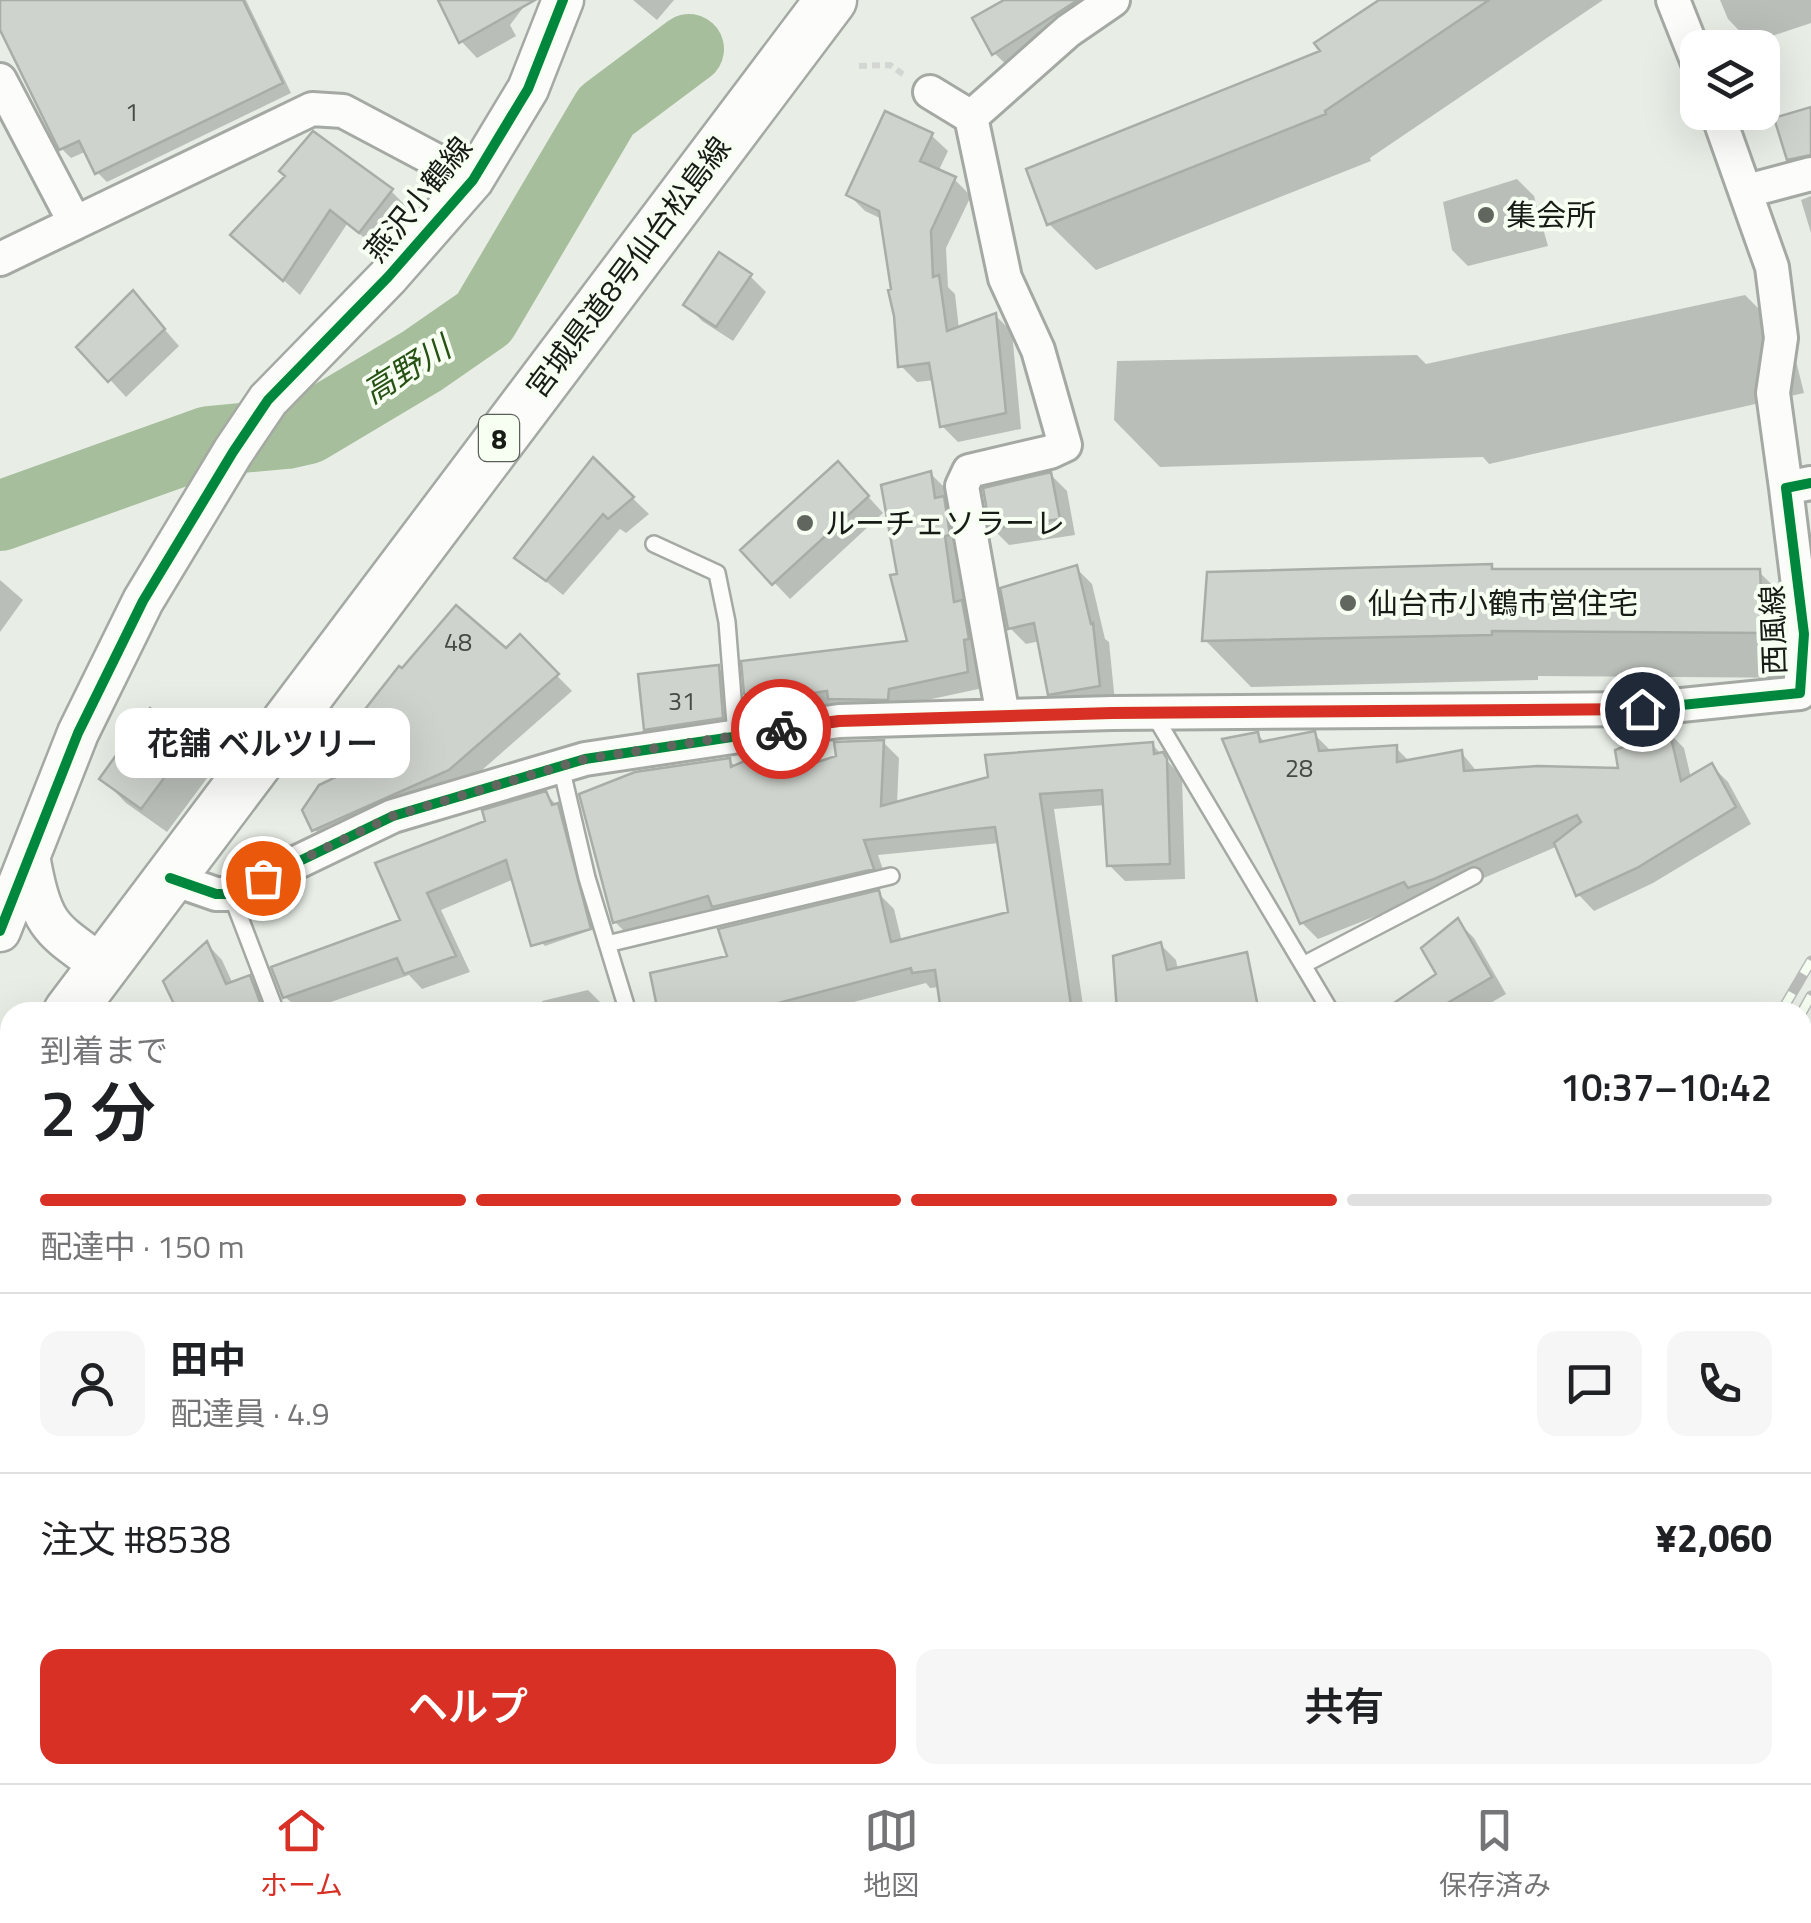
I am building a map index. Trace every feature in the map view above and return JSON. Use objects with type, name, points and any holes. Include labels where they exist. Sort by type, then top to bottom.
[{"type":"main road","name":"宮城県道8号仙台松島線","points":[[90,992],[170,878],[831,0]]},
{"type":"street","name":"燕沢小鶴線","points":[[30,861],[78,733],[142,600],[232,452],[268,400],[388,277],[473,180],[528,90],[563,0]]},
{"type":"street","points":[[971,117],[1068,31],[1112,0]]},
{"type":"street","points":[[1673,0],[1685,30]]},
{"type":"street","points":[[0,80],[75,223]]},
{"type":"street","points":[[930,92],[971,117],[1004,278],[1038,350],[1065,445],[969,471],[962,486],[1002,716]]},
{"type":"street","points":[[0,260],[312,109],[343,112],[473,180]]},
{"type":"street","points":[[1724,130],[1772,267],[1781,338],[1773,394],[1798,486]]},
{"type":"street","points":[[1748,191],[1811,174]]},
{"type":"street","name":"西風線","points":[[230,894],[393,816],[585,759],[839,721],[1153,713],[1642,709],[1800,693],[1804,634],[1798,486]]},
{"type":"street","points":[[0,932],[30,861]]},
{"type":"street","points":[[30,861],[37,900],[90,992]]},
{"type":"street","points":[[170,878],[216,894],[230,894]]},
{"type":"lane","points":[[654,544],[716,573],[727,622],[736,736]]},
{"type":"lane","points":[[1153,713],[1324,1002]]},
{"type":"lane","points":[[561,767],[587,878],[625,1002]]},
{"type":"lane","points":[[608,944],[891,876]]},
{"type":"lane","points":[[1302,965],[1474,876]]},
{"type":"lane","points":[[230,894],[272,1002]]},
{"type":"building","points":[[0,0],[243,0],[283,83],[95,174],[79,141],[59,150],[0,30]]},
{"type":"building","points":[[438,0],[535,0],[459,43]]},
{"type":"building","points":[[1004,0],[1078,0],[992,55],[972,18]]},
{"type":"building","points":[[1379,0],[1489,0],[1325,111],[1326,114],[1047,225],[1026,169],[1320,51],[1314,43]]},
{"type":"building","points":[[1811,107],[1811,155],[1787,160],[1778,130],[1780,116]]},
{"type":"building","points":[[885,111],[933,133],[920,161],[956,177],[931,231],[933,277],[939,275],[947,331],[996,313],[1006,413],[940,427],[929,363],[898,367],[879,211],[846,195]]},
{"type":"building","points":[[313,131],[393,189],[359,233],[330,210],[283,281],[230,235],[285,176],[279,171]]},
{"type":"building","points":[[719,252],[752,274],[716,327],[683,305]]},
{"type":"building","points":[[133,290],[165,329],[108,382],[76,347]]},
{"type":"building","points":[[593,457],[634,497],[608,519],[603,514],[546,581],[514,558]]},
{"type":"building","name":"ルーチェソラーレ","points":[[838,461],[869,496],[772,585],[740,550]]},
{"type":"building","points":[[931,471],[935,498],[944,496],[954,602],[962,600],[969,639],[964,640],[968,672],[889,689],[888,700],[828,699],[827,691],[785,697],[744,694],[741,661],[907,641],[890,575],[897,574],[881,485]]},
{"type":"building","points":[[1051,472],[1060,519],[990,529],[983,488]]},
{"type":"building","points":[[1492,564],[1492,569],[1760,569],[1763,633],[1492,631],[1492,635],[1202,641],[1207,572]]},
{"type":"building","points":[[1077,565],[1093,623],[1100,686],[1048,695],[1034,623],[1008,629],[1000,588]]},
{"type":"building","points":[[456,605],[506,648],[520,634],[559,674],[449,770],[312,831],[302,810],[319,785],[382,755],[348,731],[399,666],[402,668]]},
{"type":"building","points":[[719,665],[723,718],[644,730],[638,674]]},
{"type":"building","points":[[150,708],[193,739],[141,809],[99,779]]},
{"type":"building","points":[[1669,729],[1681,781],[1712,763],[1736,807],[1637,868],[1576,896],[1554,843],[1581,822],[1577,815],[1434,879],[1408,888],[1404,882],[1300,924],[1222,739],[1258,732],[1260,742],[1315,731],[1319,751],[1397,745],[1397,762],[1462,750],[1464,771],[1537,766],[1618,768],[1615,750]]},
{"type":"building","points":[[884,740],[881,806],[988,777],[985,755],[1153,742],[1154,754],[1163,752],[1167,759],[1170,864],[1107,866],[1102,790],[1040,794],[1071,1002],[940,1002],[935,970],[912,973],[911,968],[782,1002],[656,1002],[650,973],[727,956],[718,929],[879,890],[891,942],[1008,912],[995,827],[864,840],[874,869],[712,907],[708,896],[613,923],[579,794],[635,772],[730,758],[731,767],[765,752],[778,775],[836,756],[834,742]]},
{"type":"building","points":[[546,791],[552,805],[558,803],[591,929],[531,946],[506,860],[427,893],[456,956],[404,974],[397,958],[283,998],[271,967],[400,920],[375,863],[485,821],[482,810]]},
{"type":"building","points":[[1458,918],[1492,977],[1449,1002],[1395,1002],[1436,974],[1421,948]]},
{"type":"building","points":[[207,941],[226,984],[250,975],[260,1002],[173,1002],[163,981]]},
{"type":"building","points":[[1161,942],[1167,970],[1247,952],[1257,1002],[1116,1002],[1113,956]]},
{"type":"waterway","name":"高野川","points":[[0,516],[209,441],[308,429],[422,361],[484,318],[606,111],[689,49]]},
{"type":"railway","points":[[1787,1002],[1811,961]]},
{"type":"railway","points":[[1808,1002],[1811,996]]},
{"type":"cycle path","points":[[0,931],[78,733],[143,601],[233,452],[268,400],[388,277],[473,180],[528,89],[563,0]]},
{"type":"cycle path","points":[[170,878],[216,894],[231,894],[393,816],[585,759],[839,721],[1112,713],[1642,709],[1800,693],[1804,634],[1786,488],[1811,483]]},
{"type":"way so far","points":[[263,878],[393,816],[585,759],[781,729]]},
{"type":"place","name":"集会所","points":[[1486,215]]},
{"type":"place","name":"ルーチェソラーレ","points":[[805,523]]},
{"type":"place","name":"仙台市小鶴市営住宅","points":[[1348,603]]},
{"type":"place","name":"花舗 ベルツリー","points":[[263,878]]},
{"type":"route","points":[[781,729],[839,721],[1112,713],[1642,709]]}]
